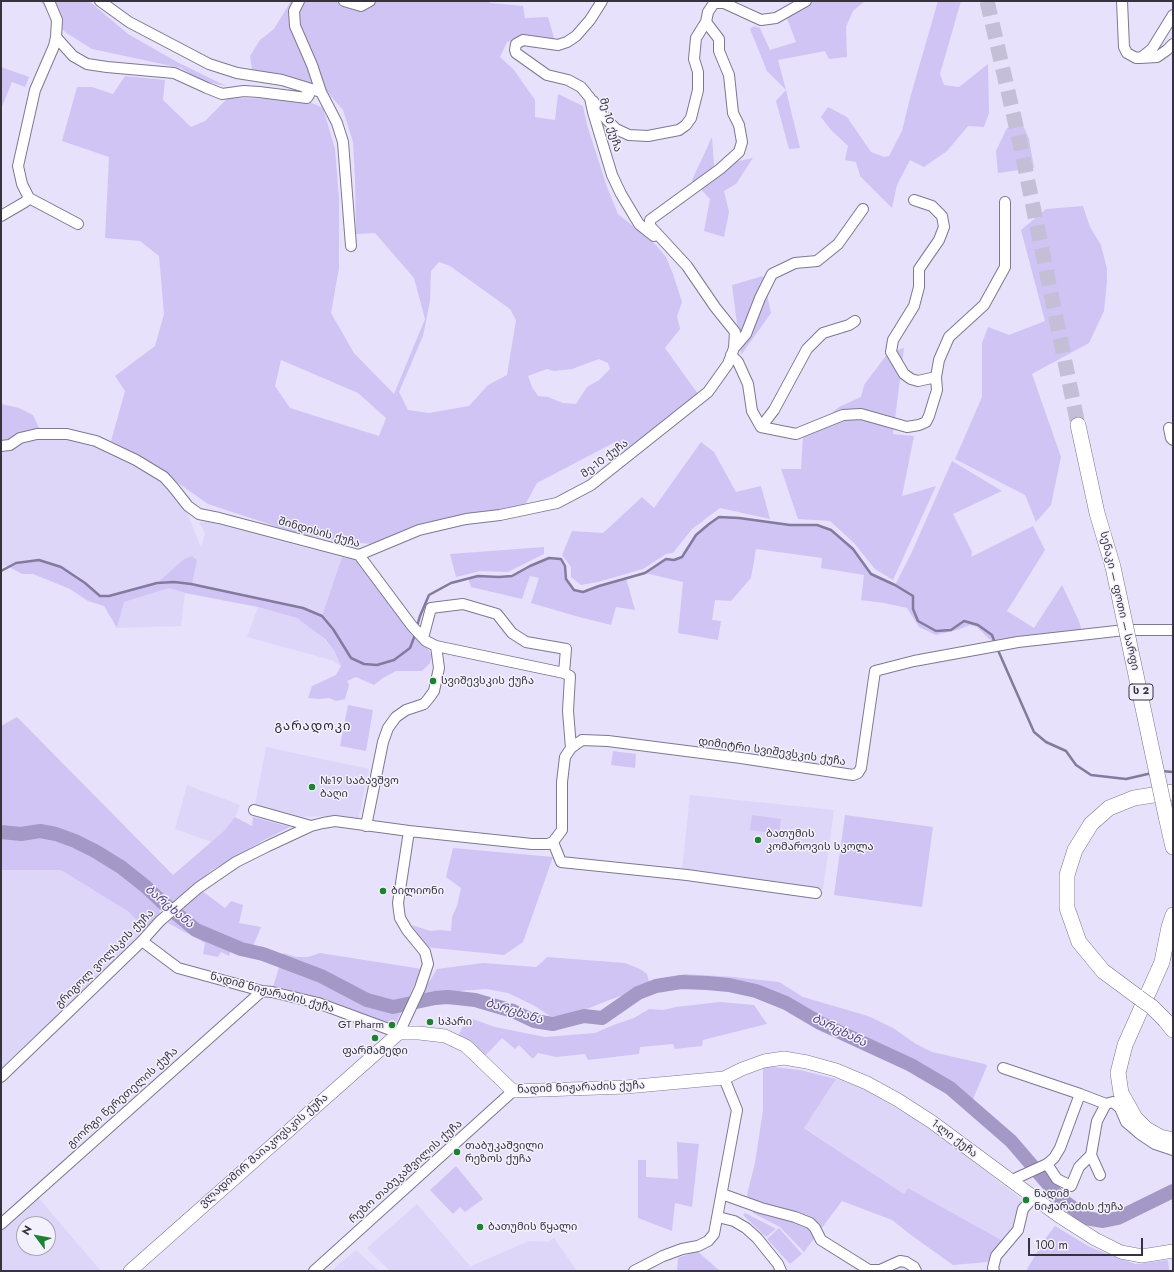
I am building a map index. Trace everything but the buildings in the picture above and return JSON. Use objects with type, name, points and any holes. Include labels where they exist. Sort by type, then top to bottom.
[{"type":"highway","name":"სენაკი — ფოთი — სარფი","points":[[1078,425],[1098,513],[1113,567],[1173,847]]},
{"type":"highway","points":[[1173,792],[1134,798],[1109,808],[1091,824],[1075,850],[1067,875],[1068,908],[1079,942],[1103,971],[1152,1007],[1166,1020],[1173,1030]]},
{"type":"highway","points":[[1173,916],[1169,927],[1162,962],[1125,1045],[1118,1073],[1121,1093],[1135,1118],[1146,1129],[1160,1137],[1173,1140]]},
{"type":"main road","name":"ნადიმ ნიჟარაძის ქუჩა","points":[[401,1027],[419,1033],[445,1036],[466,1046],[513,1091],[626,1087],[724,1078]]},
{"type":"main road","name":"ვლადიმირ მაიაკოვსკის ქუჩა","points":[[130,1271],[401,1027]]},
{"type":"main road","name":"1-ლი ქუჩა","points":[[724,1078],[742,1069],[764,1061],[784,1058],[807,1062],[836,1070],[867,1083],[898,1100],[932,1122],[1033,1198],[1095,1239],[1121,1252],[1142,1256],[1173,1251]]},
{"type":"street","points":[[49,1],[57,20],[56,37],[54,46],[35,90],[18,166],[22,184],[29,198],[78,224]]},
{"type":"street","points":[[100,1],[129,22],[209,64],[237,73],[282,80],[321,92]]},
{"type":"street","points":[[299,1],[294,11],[295,26],[312,65],[321,92],[337,123],[343,142],[351,246]]},
{"type":"street","points":[[344,1],[361,6],[370,1]]},
{"type":"street","name":"მე-10 ქუჩა","points":[[602,1],[600,7],[590,20],[576,36],[571,39],[558,45],[523,40],[516,44],[515,50],[516,53],[547,75],[568,80],[581,87],[590,98],[612,175],[621,194],[639,224],[648,232],[668,245]]},
{"type":"street","points":[[590,98],[616,129],[630,135],[648,136],[679,130],[686,125],[691,118],[698,90],[698,72],[694,59],[696,38],[706,22],[708,12],[714,2],[724,3],[761,20],[776,18],[806,1]]},
{"type":"street","points":[[1122,1],[1124,47],[1127,53],[1136,58],[1157,57],[1173,44]]},
{"type":"street","points":[[1136,58],[1142,57],[1152,49],[1173,15]]},
{"type":"street","points":[[706,22],[720,39],[719,51],[729,75],[733,113],[739,125],[742,142],[739,152],[720,169],[650,220],[650,226],[687,266],[734,332],[732,352],[748,384],[752,411],[761,427],[796,434],[843,416],[861,414],[907,427],[926,422],[936,390],[936,377],[939,360],[948,337],[984,305],[1005,267],[1005,202]]},
{"type":"street","points":[[56,37],[73,56],[87,64],[174,73],[222,94],[244,91],[307,98],[308,95],[306,88]]},
{"type":"street","points":[[1,216],[25,202],[29,198]]},
{"type":"street","points":[[914,200],[932,206],[942,216],[944,226],[939,240],[919,269],[919,287],[914,306],[893,340],[891,352],[904,374],[911,379],[918,381],[936,377]]},
{"type":"street","name":"მე-10 ქუჩა","points":[[358,555],[419,530],[466,519],[500,515],[557,503],[592,486],[708,392],[728,364],[732,352],[746,334],[760,298],[772,274],[796,263],[817,261],[838,244],[863,209]]},
{"type":"street","points":[[761,427],[774,410],[807,348],[823,333],[849,325],[855,321]]},
{"type":"street","points":[[1169,428],[1171,438],[1173,440]]},
{"type":"street","name":"შინდისის ქუჩა","points":[[1,446],[10,445],[20,438],[36,434],[67,434],[96,441],[136,460],[164,477],[188,506],[198,514],[219,518],[358,555],[412,626],[426,641],[436,646],[564,673]]},
{"type":"street","points":[[421,636],[431,608],[463,604],[497,614],[512,633],[526,642],[566,650],[564,673],[570,676],[568,711],[572,748],[565,757],[563,771],[562,830],[553,842],[548,844],[532,844],[366,826],[383,742],[388,728],[396,717],[406,710],[424,704],[434,691],[439,668],[436,646]]},
{"type":"street","name":"დიმიტრი სვიშევსკის ქუჩა","points":[[572,748],[582,740],[608,741],[741,758],[853,775],[858,773],[861,768],[875,671],[1004,644],[1125,630],[1173,630]]},
{"type":"street","points":[[254,810],[311,826]]},
{"type":"street","name":"გრიგოლ ვოლსკის ქუჩა","points":[[1,1077],[142,941],[160,921],[198,888],[236,862],[311,826],[335,821],[366,826]]},
{"type":"street","points":[[401,1027],[420,988],[428,964],[425,952],[407,930],[400,918],[398,903],[409,831]]},
{"type":"street","points":[[553,842],[561,862],[687,875],[816,893]]},
{"type":"street","name":"ნადიმ ნიჟარაძის ქუჩა","points":[[142,941],[178,968],[262,991],[278,993],[318,1003],[401,1027]]},
{"type":"street","name":"გიორგი წერეთელის ქუჩა","points":[[1,1224],[262,991]]},
{"type":"street","points":[[1004,1068],[1106,1104],[1113,1102],[1120,1108],[1126,1122],[1140,1134],[1155,1144],[1173,1150]]},
{"type":"street","points":[[634,1271],[664,1256],[682,1249],[698,1246],[708,1241],[714,1234],[737,1110],[724,1078]]},
{"type":"street","name":"რეზო თაბუკაშვილის ქუჩა","points":[[314,1271],[513,1091]]},
{"type":"street","points":[[1010,1181],[1054,1158],[1060,1148],[1080,1094]]},
{"type":"street","points":[[1045,1164],[1057,1178],[1071,1186],[1079,1167],[1091,1154],[1097,1121],[1106,1104]]},
{"type":"street","points":[[1091,1154],[1100,1175]]},
{"type":"street","points":[[722,1194],[810,1223],[815,1228],[821,1240],[869,1270],[880,1270],[900,1261],[906,1262],[914,1267],[916,1271]]},
{"type":"street","points":[[994,1271],[996,1256],[1018,1230],[1023,1209],[1033,1198]]},
{"type":"street","points":[[718,1217],[734,1221],[746,1228],[757,1238],[778,1264],[781,1271]]},
{"type":"shaded area","points":[[39,1],[89,1],[128,34],[177,62],[226,86],[202,81],[181,68],[92,49],[65,32],[50,16],[42,3]]},
{"type":"shaded area","points":[[291,1],[489,1],[490,3],[523,6],[525,18],[548,17],[555,41],[519,39],[507,42],[500,57],[514,70],[535,100],[535,117],[555,120],[558,94],[583,106],[587,125],[607,187],[618,214],[656,245],[666,257],[673,274],[682,302],[677,316],[680,329],[665,348],[698,394],[625,453],[617,441],[537,483],[525,505],[423,523],[374,544],[344,542],[296,533],[208,504],[141,457],[111,441],[125,391],[115,376],[155,346],[164,314],[159,256],[140,241],[105,238],[109,157],[62,141],[77,87],[92,87],[113,94],[125,76],[165,80],[163,100],[191,127],[205,121],[228,98],[303,99],[323,108],[335,149],[339,198],[339,268],[331,313],[354,353],[394,394],[425,319],[414,278],[375,233],[356,234],[353,142],[343,110],[325,89],[254,80],[250,56],[260,40],[274,29]],"holes":[[[439,262],[450,266],[510,309],[516,320],[507,375],[488,385],[469,406],[429,413],[408,410],[399,392],[423,336],[430,301],[431,271]],[[599,359],[608,363],[610,369],[599,380],[587,387],[576,404],[563,403],[548,397],[538,396],[532,387],[528,376],[547,369],[554,371],[572,369]],[[281,360],[358,393],[386,418],[379,436],[290,408],[275,386]]]},
{"type":"shaded area","points":[[794,1],[865,1],[853,11],[846,27],[847,57],[829,59],[825,51],[778,60],[786,90],[767,71],[750,29],[754,26],[760,28],[770,50],[796,42],[783,8]]},
{"type":"shaded area","points":[[938,1],[961,1],[940,74],[944,85],[959,87],[988,64],[989,113],[984,127],[968,126],[947,151],[924,167],[910,160],[897,185],[892,208],[860,176],[856,162],[845,160],[848,146],[831,130],[821,117],[828,107],[847,117],[871,152],[884,157],[889,156],[902,131]]},
{"type":"shaded area","points":[[1,67],[29,77],[25,87],[12,82],[1,109]]},
{"type":"shaded area","points":[[786,90],[800,148],[789,149],[776,101]]},
{"type":"shaded area","points":[[1022,123],[1029,139],[1034,168],[998,173],[996,151],[1007,128]]},
{"type":"shaded area","points":[[712,137],[714,166],[753,158],[736,184],[724,191],[729,212],[724,237],[704,231],[710,199],[692,180]]},
{"type":"shaded area","points":[[1083,206],[1090,227],[1101,245],[1107,269],[1104,311],[1089,343],[1032,374],[1061,457],[1051,505],[1036,522],[1025,495],[955,459],[982,397],[982,343],[988,327],[1009,335],[1045,321],[1021,230],[1046,209]]},
{"type":"shaded area","points":[[763,276],[771,313],[741,355],[732,285]]},
{"type":"shaded area","points":[[904,348],[893,434],[914,436],[902,496],[936,486],[893,580],[875,569],[854,543],[830,521],[798,519],[781,469],[801,469],[803,437],[839,407],[861,397],[864,385],[888,353]]},
{"type":"shaded area","points":[[1,404],[19,408],[33,415],[39,428],[20,433],[7,442],[1,442]]},
{"type":"shaded area","points":[[62,436],[96,445],[164,481],[185,508],[201,547],[205,534],[199,522],[209,522],[342,557],[322,616],[303,608],[191,584],[197,560],[192,556],[184,559],[157,583],[109,596],[100,596],[85,583],[16,563],[9,567],[1,565],[1,451],[8,450],[32,439]]},
{"type":"shaded area","points":[[701,442],[714,452],[736,492],[761,486],[770,519],[720,508],[692,529],[673,553],[666,554],[643,569],[598,582],[581,585],[571,577],[571,567],[562,555],[572,531],[603,533],[642,497],[654,508]]},
{"type":"shaded area","points":[[952,461],[1002,491],[953,514],[972,552],[971,557],[1033,526],[1045,550],[1007,611],[1034,628],[1062,585],[1082,630],[994,641],[989,639],[977,627],[970,625],[936,635],[919,627],[907,608],[861,600],[864,575],[821,568],[822,558],[756,549],[751,578],[731,601],[715,600],[712,620],[721,621],[718,640],[678,633],[683,582],[645,573],[666,559],[674,560],[682,557],[696,535],[719,517],[739,518],[790,525],[817,525],[831,530],[853,549],[871,574],[895,585],[911,554]]},
{"type":"shaded area","points":[[544,547],[544,554],[508,572],[480,571],[456,577],[450,554]]},
{"type":"shaded area","points":[[192,556],[197,560],[192,584],[303,608],[322,616],[342,557],[359,561],[425,643],[432,656],[430,663],[422,671],[396,671],[374,685],[356,677],[347,681],[349,685],[345,699],[336,701],[329,698],[308,698],[312,686],[336,675],[341,666],[334,650],[325,639],[297,618],[258,607],[185,593],[169,588],[124,602],[117,628],[104,606],[88,601],[70,589],[33,574],[22,574],[9,567],[16,563],[39,560],[61,567],[85,583],[100,596],[109,596],[157,583],[184,559]]},
{"type":"shaded area","points":[[549,558],[561,559],[565,566],[566,579],[574,590],[583,592],[626,578],[635,610],[616,607],[611,625],[531,603],[539,578],[530,576],[522,599],[471,587],[468,578],[478,576],[512,576]]},
{"type":"shaded area","points":[[169,588],[185,593],[181,626],[117,628],[124,602]]},
{"type":"shaded area","points":[[258,607],[297,618],[318,633],[334,650],[341,666],[331,660],[247,637]]},
{"type":"shaded area","points":[[348,705],[373,710],[366,751],[340,746]]},
{"type":"shaded area","points":[[17,717],[173,875],[224,831],[235,817],[252,826],[253,817],[290,827],[212,870],[174,903],[161,901],[159,918],[147,931],[129,912],[61,870],[1,870],[1,726]]},
{"type":"shaded area","name":"№19 საბავშვო ბაღი","points":[[266,747],[369,769],[358,821],[325,816],[300,817],[255,805]]},
{"type":"shaded area","points":[[613,751],[636,754],[635,768],[611,765]]},
{"type":"shaded area","points":[[187,785],[240,805],[235,817],[225,831],[212,842],[175,829]]},
{"type":"shaded area","name":"ბათუმის კომაროვის სკოლა","points":[[690,795],[834,810],[823,889],[682,870]]},
{"type":"shaded area","points":[[752,815],[781,819],[779,834],[750,830]]},
{"type":"shaded area","points":[[845,815],[933,827],[922,907],[834,895]]},
{"type":"shaded area","points":[[453,848],[553,857],[523,942],[504,955],[425,947],[411,925],[431,931],[451,931],[452,917],[457,906],[461,888],[446,877]]},
{"type":"shaded area","points":[[1,870],[61,870],[129,912],[147,931],[1,1071]]},
{"type":"shaded area","points":[[202,891],[225,908],[231,901],[243,905],[239,923],[261,927],[251,951],[233,946],[229,956],[221,952],[218,957],[203,954],[205,943],[168,923],[178,911]]},
{"type":"shaded area","points":[[283,953],[296,957],[308,957],[320,953],[422,969],[393,1029],[279,987],[272,991]]},
{"type":"shaded area","points":[[547,957],[625,963],[640,969],[647,974],[650,986],[609,1000],[567,1017],[550,1016],[533,1005],[508,993],[486,989],[460,991],[419,998],[437,969],[483,963],[536,967]]},
{"type":"shaded area","points":[[683,974],[779,982],[803,997],[868,1016],[893,1028],[916,1044],[932,1052],[985,1064],[987,1066],[971,1104],[955,1088],[912,1061],[866,1037],[757,987],[719,982],[679,980]]},
{"type":"shaded area","points":[[720,1002],[754,1005],[767,1024],[703,1040],[702,1046],[675,1049],[673,1044],[640,1047],[639,1054],[588,1060],[585,1054],[556,1057],[538,1053],[533,1059],[519,1045],[515,1049],[502,1038],[483,1058],[458,1037],[467,1017],[495,1027],[545,1037],[595,1033],[634,1018],[649,1009],[663,1010]]},
{"type":"shaded area","points":[[763,1066],[800,1070],[836,1079],[804,1128],[904,1194],[908,1188],[1003,1241],[988,1262],[953,1265],[892,1220],[842,1201],[804,1252],[780,1227],[753,1213],[747,1195],[755,1163],[763,1110]]},
{"type":"shaded area","points":[[836,1079],[852,1082],[942,1137],[1026,1203],[1018,1222],[1003,1241],[908,1188],[904,1194],[804,1127]]},
{"type":"shaded area","points":[[677,1142],[699,1144],[692,1207],[675,1203],[672,1231],[638,1218],[638,1160],[646,1160],[646,1177],[678,1179]]},
{"type":"shaded area","points":[[456,1166],[483,1199],[465,1212],[460,1207],[453,1214],[430,1190]]},
{"type":"shaded area","points":[[37,1196],[54,1216],[16,1216],[16,1256],[56,1256],[56,1218],[101,1271],[1,1271],[1,1230]]},
{"type":"shaded area","points":[[417,1204],[470,1266],[462,1270],[529,1241],[547,1242],[554,1238],[577,1271],[390,1271],[367,1248]]},
{"type":"shaded area","points":[[745,1213],[776,1229],[766,1237],[743,1215]]},
{"type":"shaded area","points":[[1055,1226],[1088,1246],[1136,1264],[1168,1260],[1169,1269],[1167,1271],[1030,1271],[1027,1269],[1045,1239]]},
{"type":"shaded area","points":[[779,1228],[802,1254],[790,1264],[767,1239]]},
{"type":"shaded area","points":[[356,1250],[379,1271],[331,1271]]},
{"type":"shaded area","points":[[697,1251],[720,1271],[677,1271],[678,1258]]},
{"type":"waterway","points":[[417,626],[429,595],[451,583],[478,576],[512,576],[549,558],[561,559],[565,566],[566,579],[574,590],[583,592],[645,573],[666,559],[674,560],[682,557],[696,535],[719,517],[739,518],[790,525],[817,525],[831,530],[853,549],[871,574],[895,585],[913,596],[913,609],[918,621],[936,631],[951,630],[964,621],[978,625],[992,635],[995,643]]},
{"type":"waterway","points":[[1,571],[16,563],[39,560],[61,567],[85,583],[100,596],[109,596],[157,583],[174,582],[191,584],[303,608],[322,616],[333,629],[351,658],[364,664],[377,665],[394,660],[410,648],[415,635]]},
{"type":"waterway","points":[[997,648],[1034,732],[1046,742],[1066,751],[1076,765],[1091,775],[1126,779],[1152,773]]},
{"type":"waterway","points":[[1161,771],[1173,772]]},
{"type":"waterway","name":"ბარცხანა","points":[[1,832],[21,834],[40,831],[56,834],[75,841],[121,867],[196,930],[241,949],[263,954],[321,976],[367,1000],[393,1007],[435,998],[448,997],[475,1000],[513,1011],[534,1021],[553,1024],[584,1016],[602,1018],[638,993],[656,986],[681,982],[707,983],[729,985],[756,991],[786,1003],[820,1023],[911,1065],[950,1088],[1011,1141],[1060,1198],[1086,1218],[1103,1221],[1118,1218],[1173,1191]]},
{"type":"tunnel","points":[[987,1],[1020,143],[1078,425]]},
{"type":"place","name":"სვიშევსკის ქუჩა","points":[[433,681]]},
{"type":"place","name":"№19 საბავშვო ბაღი","points":[[312,787]]},
{"type":"place","name":"ბათუმის კომაროვის სკოლა","points":[[758,840]]},
{"type":"place","name":"ბილიონი","points":[[383,891]]},
{"type":"place","name":"სპარი","points":[[430,1022]]},
{"type":"place","name":"GT Pharm","points":[[392,1025]]},
{"type":"place","name":"ფარმამედი","points":[[375,1038]]},
{"type":"place","name":"თაბუკაშვილი რეზოს ქუჩა","points":[[457,1152]]},
{"type":"place","name":"ნადიმ ნიჟარაძის ქუჩა","points":[[1026,1200]]},
{"type":"place","name":"ბათუმის წყალი","points":[[480,1227]]},
{"type":"district","name":"გარადოკი","points":[[313,727]]}]
